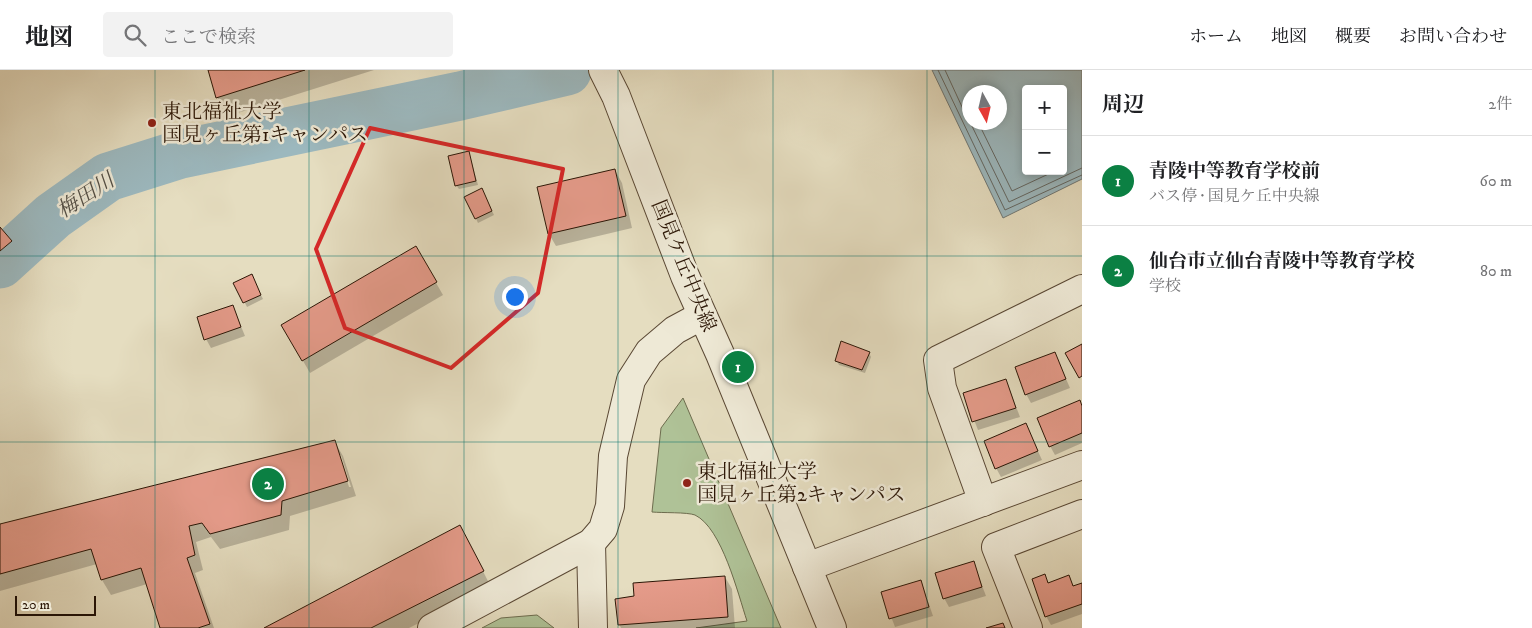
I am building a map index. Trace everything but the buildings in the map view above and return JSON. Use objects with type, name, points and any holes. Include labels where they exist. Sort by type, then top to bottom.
[{"type":"street","name":"国見ケ丘中央線","points":[[603,70],[616,96],[702,316],[832,628]]},
{"type":"street","points":[[983,502],[942,388],[938,360],[1082,289]]},
{"type":"street","points":[[432,628],[591,543],[604,530],[610,506],[613,456],[631,380],[649,352],[675,330],[702,316]]},
{"type":"street","points":[[807,567],[1082,465]]},
{"type":"street","points":[[1028,628],[996,547],[1082,514]]},
{"type":"street","points":[[591,543],[593,628]]},
{"type":"highlighted area","points":[[370,128],[563,169],[538,293],[451,368],[345,328],[316,249]]},
{"type":"green space","points":[[683,398],[781,628],[696,628],[747,621],[728,563],[721,547],[705,522],[691,514],[652,512],[661,428]]},
{"type":"green space","points":[[537,615],[554,628],[482,628],[501,618]]},
{"type":"water","points":[[932,70],[1082,70],[1082,179],[1003,218]]},
{"type":"waterway","name":"梅田川","points":[[0,264],[53,216],[108,177],[181,154],[460,96],[567,71]]},
{"type":"place","name":"東北福祉大学 国見ヶ丘第1キャンパス","points":[[152,123]]},
{"type":"place","name":"青陵中等教育学校前","points":[[738,367]]},
{"type":"place","name":"東北福祉大学 国見ヶ丘第2キャンパス","points":[[687,483]]},
{"type":"place","name":"仙台市立仙台青陵中等教育学校","points":[[268,484]]}]
